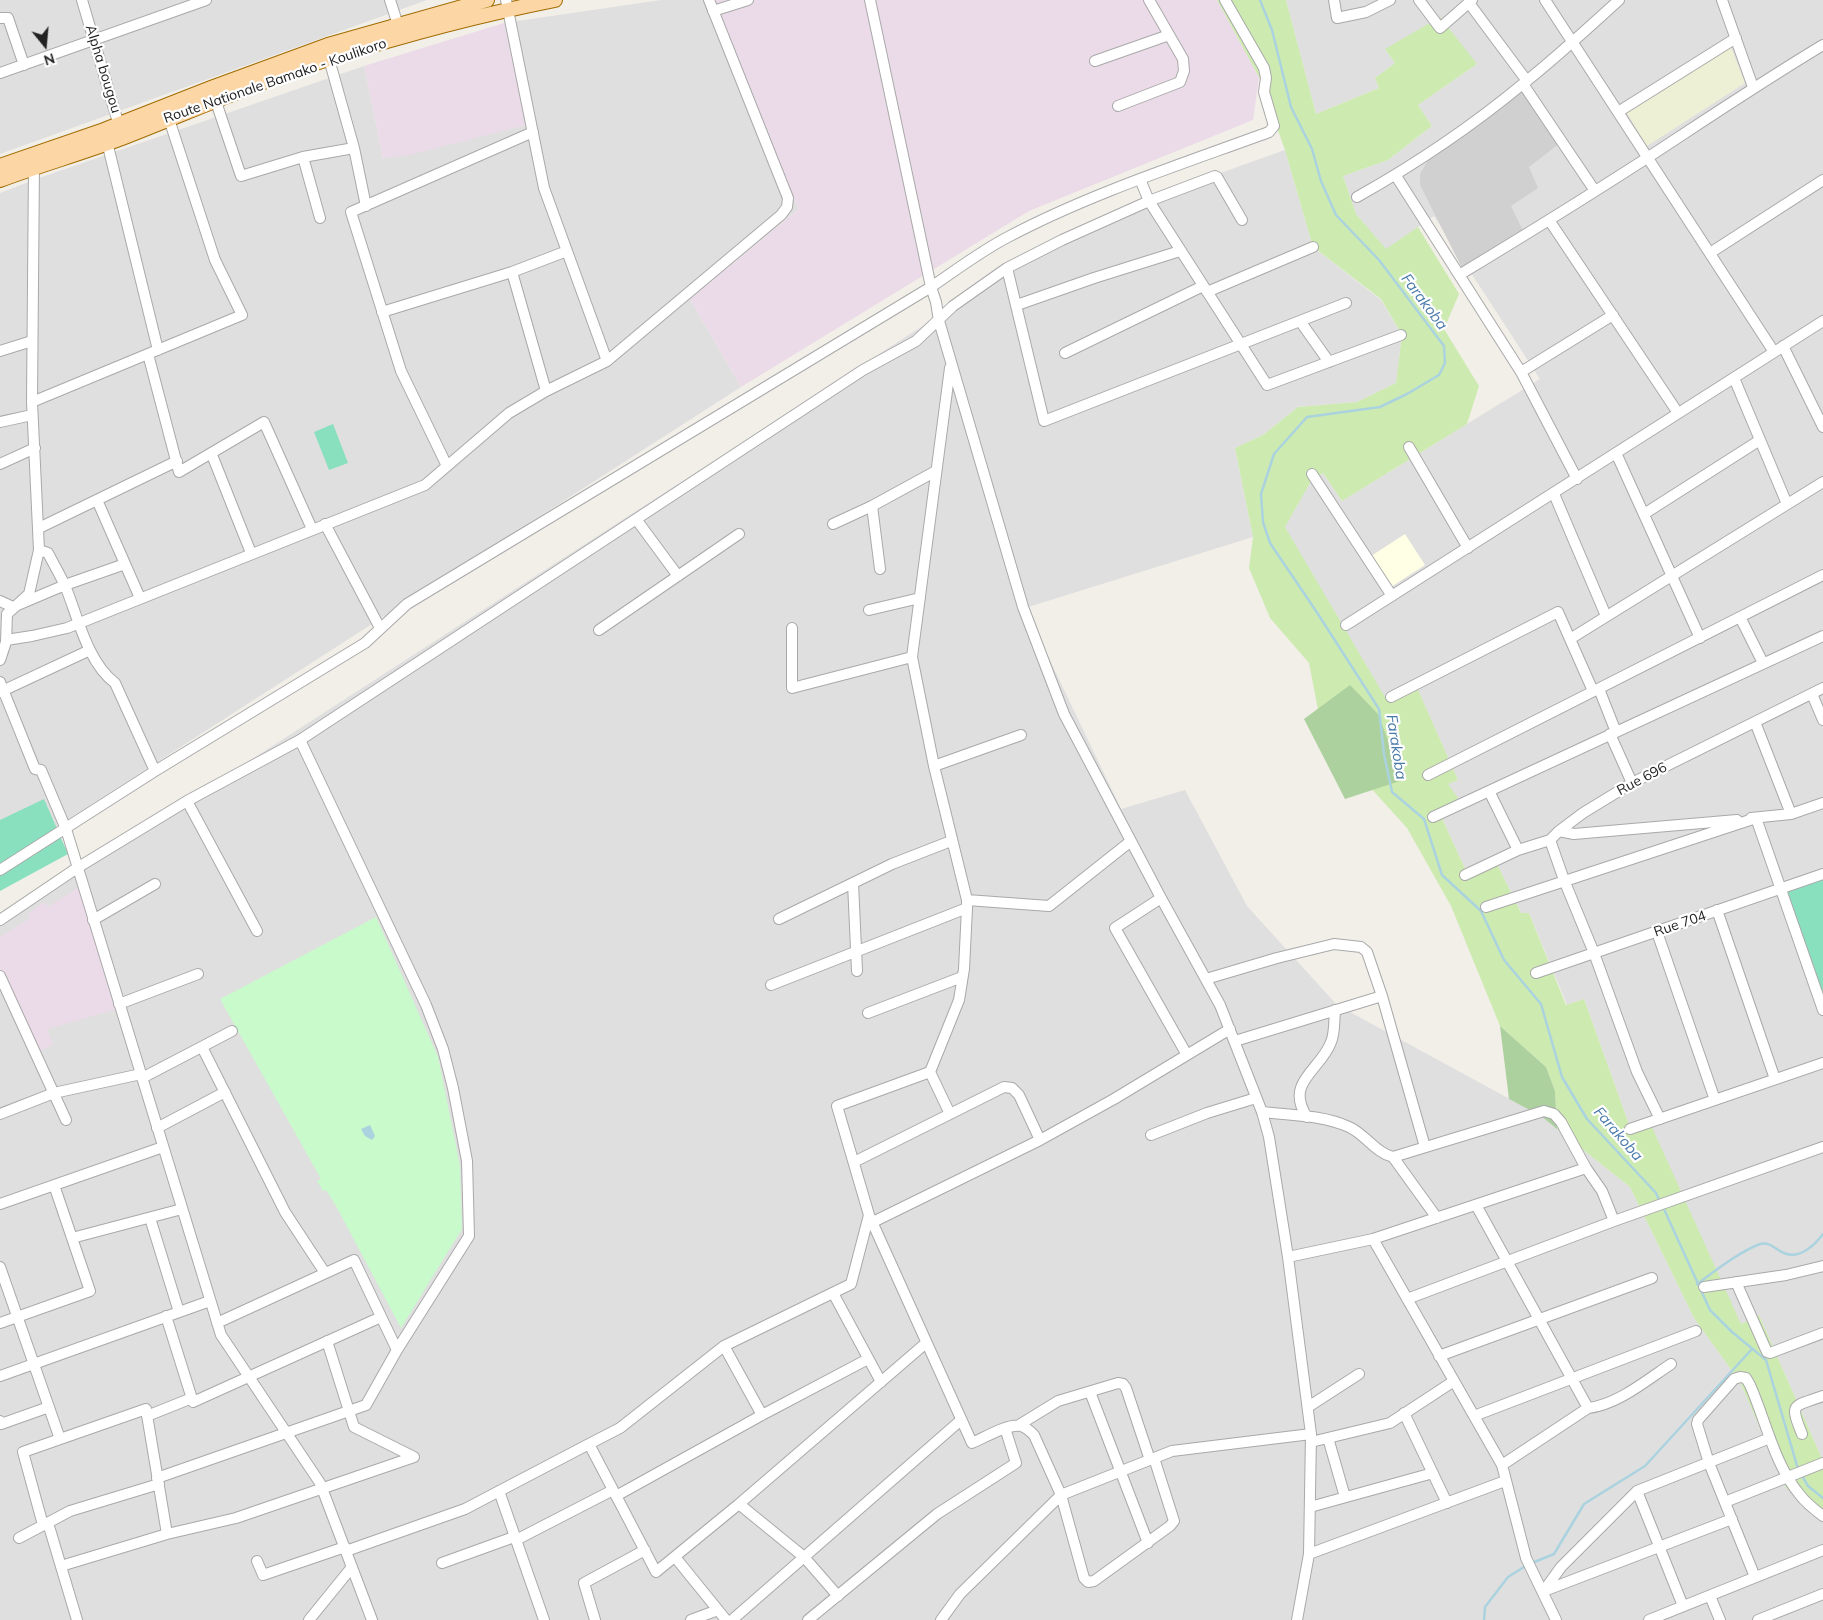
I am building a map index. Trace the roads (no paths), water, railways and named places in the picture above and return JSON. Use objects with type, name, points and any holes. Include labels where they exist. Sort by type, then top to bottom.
[{"type":"main road","name":"Route Nationale Bamako - Koulikoro","points":[[0,180],[34,161],[105,136],[119,123],[166,112],[328,45],[486,0]]},
{"type":"main road","name":"Route Nationale Bamako - Koulikoro","points":[[213,94],[507,4],[555,0]]},
{"type":"main road","name":"Route Nationale Bamako - Koulikoro","points":[[105,136],[121,138],[166,112]]},
{"type":"main road","name":"Route Nationale Bamako - Koulikoro","points":[[0,166],[34,161]]},
{"type":"street","name":"Alpha bougou","points":[[82,0],[119,123],[121,138]]},
{"type":"street","points":[[0,73],[206,0]]},
{"type":"street","points":[[390,0],[398,25]]},
{"type":"street","points":[[6,640],[67,628],[425,485],[509,413],[546,391],[607,361],[781,215],[787,207],[788,198],[709,0]]},
{"type":"street","points":[[713,11],[748,0]]},
{"type":"street","points":[[870,0],[936,302],[938,321],[1023,608],[1064,714],[1160,898],[1220,1006],[1262,1112],[1269,1137],[1288,1257],[1311,1438],[1309,1554],[1297,1620]]},
{"type":"street","points":[[1118,106],[1180,82],[1184,70],[1183,59],[1149,0]]},
{"type":"street","points":[[0,870],[155,771],[365,643],[407,604],[931,286],[1006,238],[1040,221],[1140,179],[1269,132],[1274,126],[1264,92],[1266,78],[1264,68],[1225,0]]},
{"type":"street","points":[[1334,0],[1337,18],[1366,12],[1390,0]]},
{"type":"street","points":[[1419,0],[1440,28],[1470,2],[1595,191]]},
{"type":"street","points":[[1545,0],[1710,254],[1778,349],[1823,427]]},
{"type":"street","points":[[1357,196],[1396,176],[1525,83],[1619,0]]},
{"type":"street","points":[[1722,0],[1753,87]]},
{"type":"street","points":[[507,4],[544,188],[607,361]]},
{"type":"street","points":[[0,18],[8,18],[24,65]]},
{"type":"street","points":[[1095,61],[1169,35]]},
{"type":"street","points":[[1618,112],[1736,38]]},
{"type":"street","points":[[1459,274],[1595,191],[1753,87],[1823,44]]},
{"type":"street","points":[[330,59],[354,148],[366,206]]},
{"type":"street","points":[[213,94],[241,176],[303,157],[354,148]]},
{"type":"street","points":[[32,402],[242,315],[214,260],[166,112]]},
{"type":"street","points":[[447,466],[401,371],[351,212],[533,132]]},
{"type":"street","points":[[105,136],[179,472],[212,455],[264,422],[312,529]]},
{"type":"street","points":[[303,157],[320,218]]},
{"type":"street","points":[[0,660],[6,640],[8,614],[13,607],[29,594],[40,550],[32,415],[34,161]]},
{"type":"street","points":[[0,920],[77,868],[187,801],[300,740],[863,370],[916,341],[953,306],[1007,268],[1062,240],[1149,201],[1216,176],[1242,220]]},
{"type":"street","points":[[1396,176],[1521,372],[1577,479]]},
{"type":"street","points":[[1140,179],[1149,201],[1267,385],[1401,335]]},
{"type":"street","points":[[1710,254],[1823,180]]},
{"type":"street","points":[[1549,220],[1678,413]]},
{"type":"street","points":[[1065,353],[1205,289],[1313,247]]},
{"type":"street","points":[[382,312],[512,272],[567,251]]},
{"type":"street","points":[[1016,305],[1180,251]]},
{"type":"street","points":[[1007,268],[1044,421],[1346,303]]},
{"type":"street","points":[[512,272],[546,391]]},
{"type":"street","points":[[1521,372],[1613,315]]},
{"type":"street","points":[[1300,321],[1329,362]]},
{"type":"street","points":[[1346,626],[1823,321]]},
{"type":"street","points":[[0,351],[32,341]]},
{"type":"street","points":[[950,364],[912,658],[934,766],[967,904],[959,1000],[930,1072],[950,1114]]},
{"type":"street","points":[[1734,378],[1787,504]]},
{"type":"street","points":[[0,422],[32,415]]},
{"type":"street","points":[[1644,514],[1760,440]]},
{"type":"street","points":[[1409,447],[1468,548]]},
{"type":"street","points":[[0,464],[35,448]]},
{"type":"street","points":[[1616,453],[1700,638]]},
{"type":"street","points":[[212,455],[251,553]]},
{"type":"street","points":[[39,528],[177,462]]},
{"type":"street","points":[[833,524],[872,506],[936,471]]},
{"type":"street","points":[[1312,474],[1392,596]]},
{"type":"street","points":[[1570,639],[1823,482]]},
{"type":"street","points":[[1554,494],[1606,616]]},
{"type":"street","points":[[96,500],[140,598]]},
{"type":"street","points":[[872,506],[880,569]]},
{"type":"street","points":[[636,519],[678,576]]},
{"type":"street","points":[[325,524],[380,628]]},
{"type":"street","points":[[599,630],[739,534]]},
{"type":"street","points":[[40,550],[48,553],[65,585],[90,650],[104,675],[114,683],[155,771]]},
{"type":"street","points":[[0,601],[13,607],[65,585],[125,564]]},
{"type":"street","points":[[1428,775],[1823,575]]},
{"type":"street","points":[[869,610],[920,598]]},
{"type":"street","points":[[1392,697],[1558,612],[1596,690],[1632,783]]},
{"type":"street","points":[[1740,617],[1763,663]]},
{"type":"street","points":[[792,628],[792,688],[912,658]]},
{"type":"street","points":[[1433,817],[1823,636]]},
{"type":"street","points":[[90,650],[1,688],[35,769],[41,770],[66,829],[221,1335],[322,1489],[371,1619]]},
{"type":"street","name":"Rue 696","points":[[1465,874],[1518,850],[1550,840],[1582,813],[1632,783],[1823,688]]},
{"type":"street","points":[[1812,694],[1823,720]]},
{"type":"street","points":[[1756,722],[1791,814]]},
{"type":"street","points":[[934,766],[1021,734]]},
{"type":"street","points":[[19,1538],[70,1511],[366,1405],[397,1350],[469,1236],[467,1161],[453,1088],[443,1049],[426,1005],[300,740]]},
{"type":"street","points":[[1489,791],[1518,850]]},
{"type":"street","points":[[187,801],[257,931]]},
{"type":"street","points":[[1559,831],[1574,834],[1756,818],[1791,814],[1823,803]]},
{"type":"street","points":[[1486,908],[1564,880],[1756,818]]},
{"type":"street","points":[[1756,818],[1822,1006]]},
{"type":"street","points":[[1550,840],[1594,953],[1637,1072],[1660,1119]]},
{"type":"street","points":[[780,919],[892,864],[951,841]]},
{"type":"street","points":[[771,985],[967,904],[1048,906],[1131,841]]},
{"type":"street","name":"Rue 704","points":[[1536,974],[1823,874]]},
{"type":"street","points":[[853,883],[857,971]]},
{"type":"street","points":[[93,920],[155,884]]},
{"type":"street","points":[[1160,898],[1115,928],[1187,1054]]},
{"type":"street","points":[[1717,910],[1775,1079]]},
{"type":"street","points":[[1657,932],[1715,1100]]},
{"type":"street","points":[[1206,979],[1276,958],[1334,944],[1361,947],[1367,952],[1382,996],[1425,1147]]},
{"type":"street","points":[[119,1004],[198,974]]},
{"type":"street","points":[[0,976],[66,1120]]},
{"type":"street","points":[[868,1013],[962,977]]},
{"type":"street","points":[[1235,1041],[1382,996]]},
{"type":"street","points":[[1307,1117],[1300,1107],[1301,1084],[1332,1041],[1335,1010]]},
{"type":"street","points":[[257,1561],[263,1575],[465,1509],[620,1428],[724,1346],[851,1284],[871,1218],[1040,1140],[1114,1099],[1230,1029]]},
{"type":"street","points":[[0,1114],[54,1093],[141,1076],[232,1032]]},
{"type":"street","points":[[202,1047],[286,1212],[325,1273]]},
{"type":"street","points":[[1630,1129],[1823,1063]]},
{"type":"street","points":[[930,1072],[837,1106],[871,1218],[972,1443],[1005,1428],[1019,1425],[1058,1401],[1118,1383],[1123,1384],[1174,1521],[1148,1543],[1094,1581],[1088,1582],[1084,1578],[1061,1495],[1034,1435],[1019,1425]]},
{"type":"street","points":[[854,1162],[1004,1087],[1012,1088],[1018,1095],[1040,1140]]},
{"type":"street","points":[[157,1128],[225,1092]]},
{"type":"street","points":[[1151,1135],[1207,1113],[1256,1098]]},
{"type":"street","points":[[1262,1112],[1337,1122],[1367,1138],[1384,1155],[1393,1157],[1544,1111],[1549,1112],[1554,1114],[1561,1122],[1586,1168],[1605,1196],[1614,1221]]},
{"type":"street","points":[[0,1204],[163,1147]]},
{"type":"street","points":[[1407,1299],[1614,1221],[1823,1147]]},
{"type":"street","points":[[1393,1157],[1437,1218]]},
{"type":"street","points":[[1288,1257],[1373,1239],[1586,1168]]},
{"type":"street","points":[[0,1323],[90,1291],[54,1185]]},
{"type":"street","points":[[1476,1205],[1588,1408]]},
{"type":"street","points":[[72,1238],[182,1209]]},
{"type":"street","points":[[150,1218],[179,1312]]},
{"type":"street","points":[[1373,1239],[1502,1465],[1526,1558],[1556,1620]]},
{"type":"street","points":[[217,1323],[354,1260],[397,1350]]},
{"type":"street","points":[[1704,1287],[1786,1275],[1823,1266]]},
{"type":"street","points":[[0,1267],[60,1439]]},
{"type":"street","points":[[1439,1356],[1652,1278]]},
{"type":"street","points":[[1736,1282],[1767,1352],[1770,1353],[1823,1333]]},
{"type":"street","points":[[833,1293],[881,1382]]},
{"type":"street","points":[[0,1376],[210,1300]]},
{"type":"street","points":[[166,1316],[193,1402],[381,1316]]},
{"type":"street","points":[[1474,1416],[1696,1331]]},
{"type":"street","points":[[61,1566],[167,1534],[236,1518],[414,1458],[354,1427],[327,1341]]},
{"type":"street","points":[[589,1444],[656,1572],[739,1504],[926,1343]]},
{"type":"street","points":[[724,1346],[762,1415]]},
{"type":"street","points":[[442,1563],[515,1538],[614,1493],[868,1359]]},
{"type":"street","points":[[1502,1465],[1588,1408],[1604,1405],[1617,1399],[1671,1364]]},
{"type":"street","points":[[1308,1407],[1359,1374]]},
{"type":"street","points":[[1755,1577],[1709,1462],[1698,1429],[1698,1420],[1734,1379],[1746,1378],[1770,1438],[1799,1494],[1823,1516]]},
{"type":"street","points":[[942,1620],[960,1594],[1061,1495],[1172,1451],[1328,1438],[1380,1426],[1390,1423],[1454,1381]]},
{"type":"street","points":[[1090,1392],[1148,1543]]},
{"type":"street","points":[[1802,1434],[1794,1415],[1794,1410],[1798,1405],[1823,1396]]},
{"type":"street","points":[[147,1416],[192,1398]]},
{"type":"street","points":[[0,1421],[1,1424],[49,1407]]},
{"type":"street","points":[[74,1620],[61,1566],[23,1452],[146,1409],[167,1534]]},
{"type":"street","points":[[1404,1413],[1447,1503]]},
{"type":"street","points":[[732,1620],[961,1420]]},
{"type":"street","points":[[808,1620],[937,1514],[1016,1463],[1005,1428]]},
{"type":"street","points":[[1328,1438],[1345,1497]]},
{"type":"street","points":[[1543,1592],[1561,1567],[1637,1491],[1770,1438]]},
{"type":"street","points":[[1725,1502],[1823,1463]]},
{"type":"street","points":[[1310,1506],[1433,1473]]},
{"type":"street","points":[[1309,1554],[1505,1481]]},
{"type":"street","points":[[499,1491],[544,1620]]},
{"type":"street","points":[[1637,1491],[1683,1606]]},
{"type":"street","points":[[739,1504],[804,1557],[838,1596]]},
{"type":"street","points":[[1543,1592],[1732,1519]]},
{"type":"street","points":[[595,1620],[584,1583],[645,1550]]},
{"type":"street","points":[[1649,1620],[1823,1550]]},
{"type":"street","points":[[674,1557],[726,1620]]},
{"type":"street","points":[[309,1620],[352,1567]]},
{"type":"street","points":[[1758,1620],[1823,1594]]},
{"type":"street","points":[[1710,1596],[1720,1620]]},
{"type":"street","points":[[691,1620],[718,1610]]},
{"type":"water","points":[[370,1125],[375,1136],[372,1140],[365,1136],[361,1129]]},
{"type":"waterway","name":"Farakoba","points":[[1260,0],[1272,30],[1291,107],[1312,149],[1321,181],[1336,215],[1379,260],[1444,346],[1445,363],[1439,375],[1380,407],[1307,417],[1274,454],[1261,494],[1263,522],[1270,543],[1379,709],[1384,754],[1392,792],[1424,819],[1442,875],[1481,911],[1504,960],[1541,1004],[1562,1077],[1587,1119],[1656,1193],[1660,1202]]},
{"type":"waterway","name":"Farakoba","points":[[1663,1207],[1710,1310],[1732,1332],[1766,1360],[1798,1469]]},
{"type":"waterway","points":[[1697,1284],[1752,1247],[1764,1243],[1784,1253],[1795,1255],[1811,1247],[1823,1234]]},
{"type":"waterway","points":[[1532,1563],[1554,1554],[1584,1504],[1645,1466],[1752,1349]]},
{"type":"waterway","name":"Farakoba","points":[[1801,1474],[1808,1486],[1823,1498]]},
{"type":"waterway","points":[[1484,1620],[1485,1607],[1508,1577],[1524,1567]]}]
